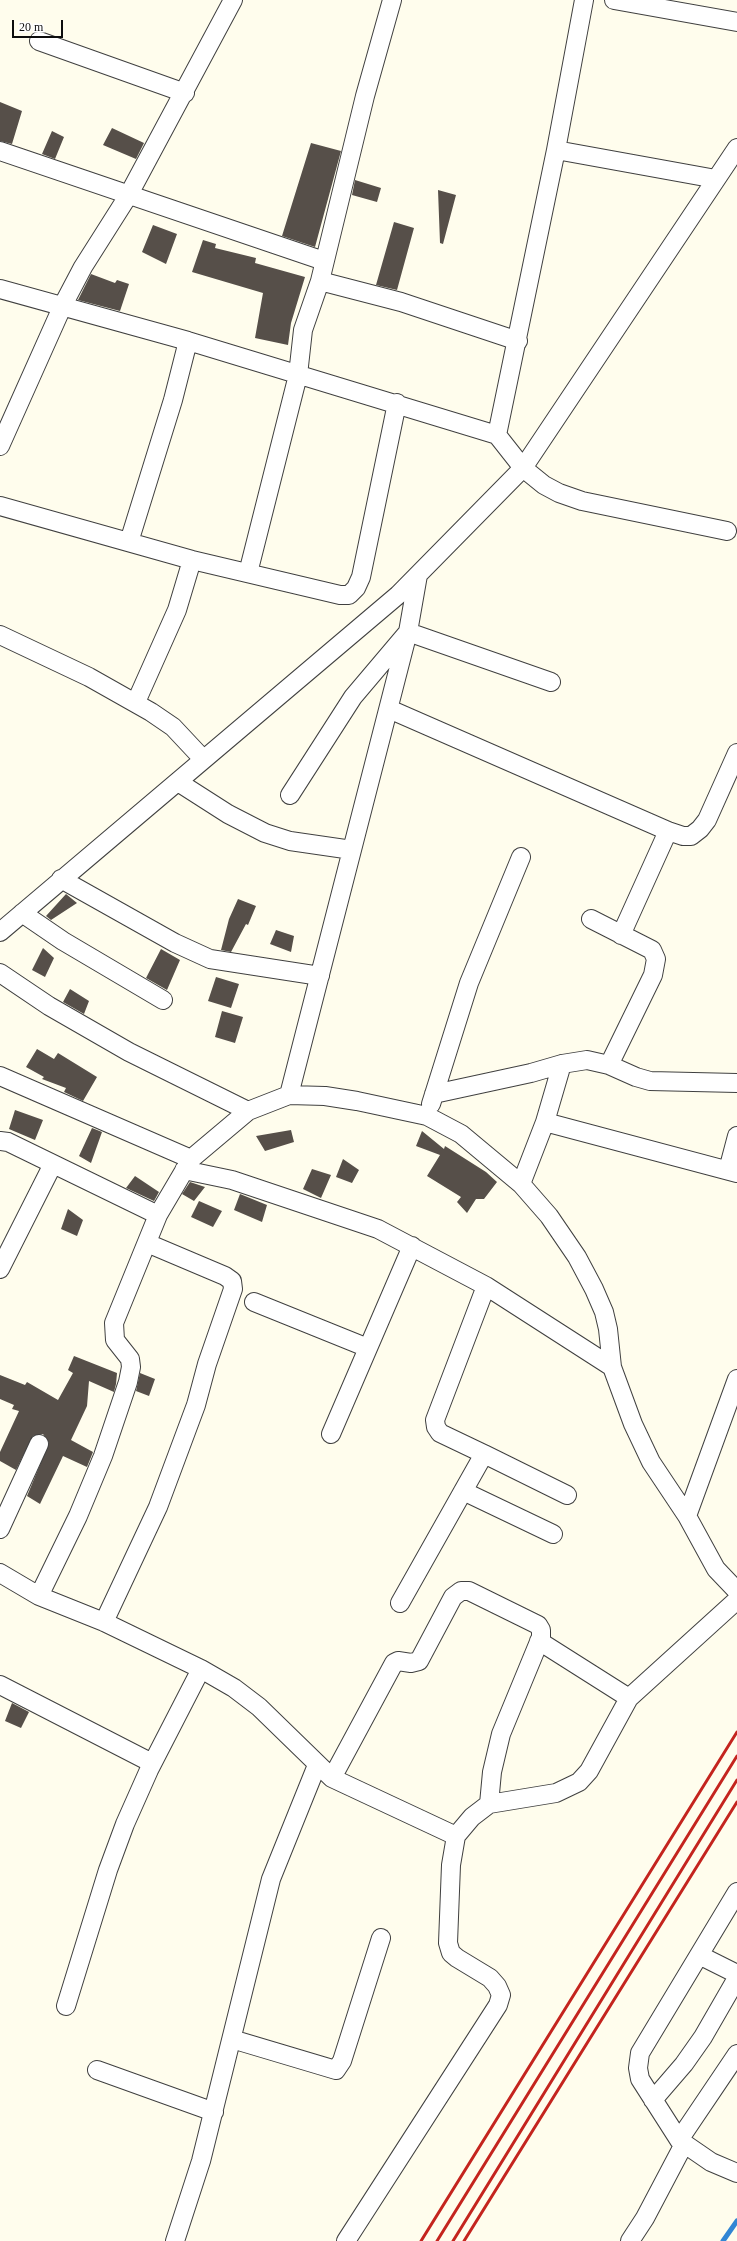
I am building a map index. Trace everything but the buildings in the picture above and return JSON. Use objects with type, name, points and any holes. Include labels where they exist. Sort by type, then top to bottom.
[{"type":"street","points":[[0,446],[63,306],[83,267],[128,196],[185,93],[233,0]]},
{"type":"street","points":[[248,573],[298,375],[303,330],[320,281],[365,96],[392,0]]},
{"type":"street","points":[[497,435],[518,340],[556,150],[584,0]]},
{"type":"street","points":[[614,0],[737,22]]},
{"type":"street","points":[[39,41],[185,93]]},
{"type":"street","points":[[0,932],[61,879],[178,782],[203,759],[305,676],[398,595],[523,468],[726,174],[737,148]]},
{"type":"street","points":[[556,150],[726,174]]},
{"type":"street","points":[[0,151],[128,196],[324,261]]},
{"type":"street","points":[[320,281],[401,302],[518,340]]},
{"type":"street","points":[[0,289],[188,341],[298,375],[398,403],[497,435],[523,468],[544,485],[582,501],[727,531]]},
{"type":"street","points":[[129,542],[173,400],[188,341]]},
{"type":"street","points":[[0,506],[192,560],[340,595],[349,595],[356,588],[361,577],[398,403]]},
{"type":"street","points":[[136,702],[175,616],[192,560]]},
{"type":"street","points":[[289,1095],[311,1016],[389,709],[408,632],[418,575]]},
{"type":"street","points":[[408,632],[550,682]]},
{"type":"street","points":[[290,795],[341,715],[366,680],[408,632]]},
{"type":"street","points":[[0,635],[89,677],[136,702],[173,727],[203,759]]},
{"type":"street","points":[[389,709],[668,831],[683,836],[691,836],[700,829],[707,820],[737,753]]},
{"type":"street","points":[[178,782],[228,814],[265,833],[290,841],[352,850]]},
{"type":"street","points":[[621,935],[668,831]]},
{"type":"street","points":[[427,1116],[469,983],[521,857]]},
{"type":"street","points":[[61,879],[175,943],[210,959],[320,976]]},
{"type":"street","points":[[22,913],[63,941],[164,1000]]},
{"type":"street","points":[[591,919],[652,950],[656,959],[653,975],[610,1065]]},
{"type":"street","points":[[0,973],[50,1006],[129,1052],[248,1111]]},
{"type":"street","points":[[434,1094],[531,1073],[562,1064],[587,1060],[610,1065],[636,1077],[650,1081],[737,1083]]},
{"type":"street","points":[[521,1184],[545,1122],[562,1064]]},
{"type":"street","points":[[0,1076],[187,1164],[378,1229],[486,1286],[612,1367]]},
{"type":"street","points":[[39,1596],[78,1516],[103,1456],[128,1382],[132,1367],[130,1359],[115,1340],[114,1323],[158,1215],[187,1164],[248,1111],[289,1095],[325,1096],[427,1116],[461,1134],[521,1184],[549,1216],[577,1257],[594,1289],[608,1329],[612,1367],[633,1424],[651,1462],[687,1516],[716,1569],[737,1591]]},
{"type":"street","points":[[545,1122],[732,1172],[737,1136]]},
{"type":"street","points":[[0,1141],[8,1142],[158,1215]]},
{"type":"street","points":[[0,1269],[53,1164]]},
{"type":"street","points":[[104,1622],[158,1507],[196,1406],[207,1364],[233,1289],[232,1281],[225,1276],[147,1244]]},
{"type":"street","points":[[331,1434],[412,1246]]},
{"type":"street","points":[[486,1286],[436,1420],[436,1427],[440,1434],[567,1495]]},
{"type":"street","points":[[254,1302],[368,1348]]},
{"type":"street","points":[[687,1516],[737,1380]]},
{"type":"street","points":[[0,1529],[39,1444]]},
{"type":"street","points":[[400,1603],[484,1454]]},
{"type":"street","points":[[463,1492],[553,1534]]},
{"type":"street","points":[[3,1581],[104,1622],[202,1669],[234,1688],[259,1708],[332,1778],[456,1836]]},
{"type":"street","points":[[332,1778],[392,1665],[398,1661],[411,1663],[419,1661],[456,1595],[461,1591],[469,1591],[538,1625],[541,1630],[539,1641],[501,1734],[492,1772],[489,1804]]},
{"type":"street","points":[[346,2241],[498,2005],[501,1995],[497,1986],[490,1978],[454,1956],[448,1943],[451,1865],[456,1836],[472,1817],[489,1804],[556,1794],[579,1782],[588,1771],[629,1698],[737,1600]]},
{"type":"street","points":[[539,1641],[629,1698]]},
{"type":"street","points":[[66,2006],[108,1870],[126,1824],[152,1763],[202,1669]]},
{"type":"street","points":[[0,1685],[152,1763]]},
{"type":"street","points":[[175,2241],[202,2161],[271,1879],[317,1765]]},
{"type":"street","points":[[737,1892],[640,2053],[638,2068],[640,2079],[682,2142],[711,2162],[737,2173]]},
{"type":"street","points":[[232,2039],[336,2070],[342,2061],[381,1938]]},
{"type":"street","points":[[699,1955],[737,1974]]},
{"type":"street","points":[[653,2100],[684,2064],[737,1978]]},
{"type":"street","points":[[630,2241],[645,2218],[682,2142],[737,2054]]},
{"type":"street","points":[[97,2070],[214,2112]]},
{"type":"waterway","points":[[723,2241],[737,2221]]},
{"type":"railway","points":[[421,2241],[737,1732]]},
{"type":"railway","points":[[437,2241],[737,1756]]},
{"type":"railway","points":[[453,2241],[737,1780]]},
{"type":"railway","points":[[464,2241],[737,1802]]}]
